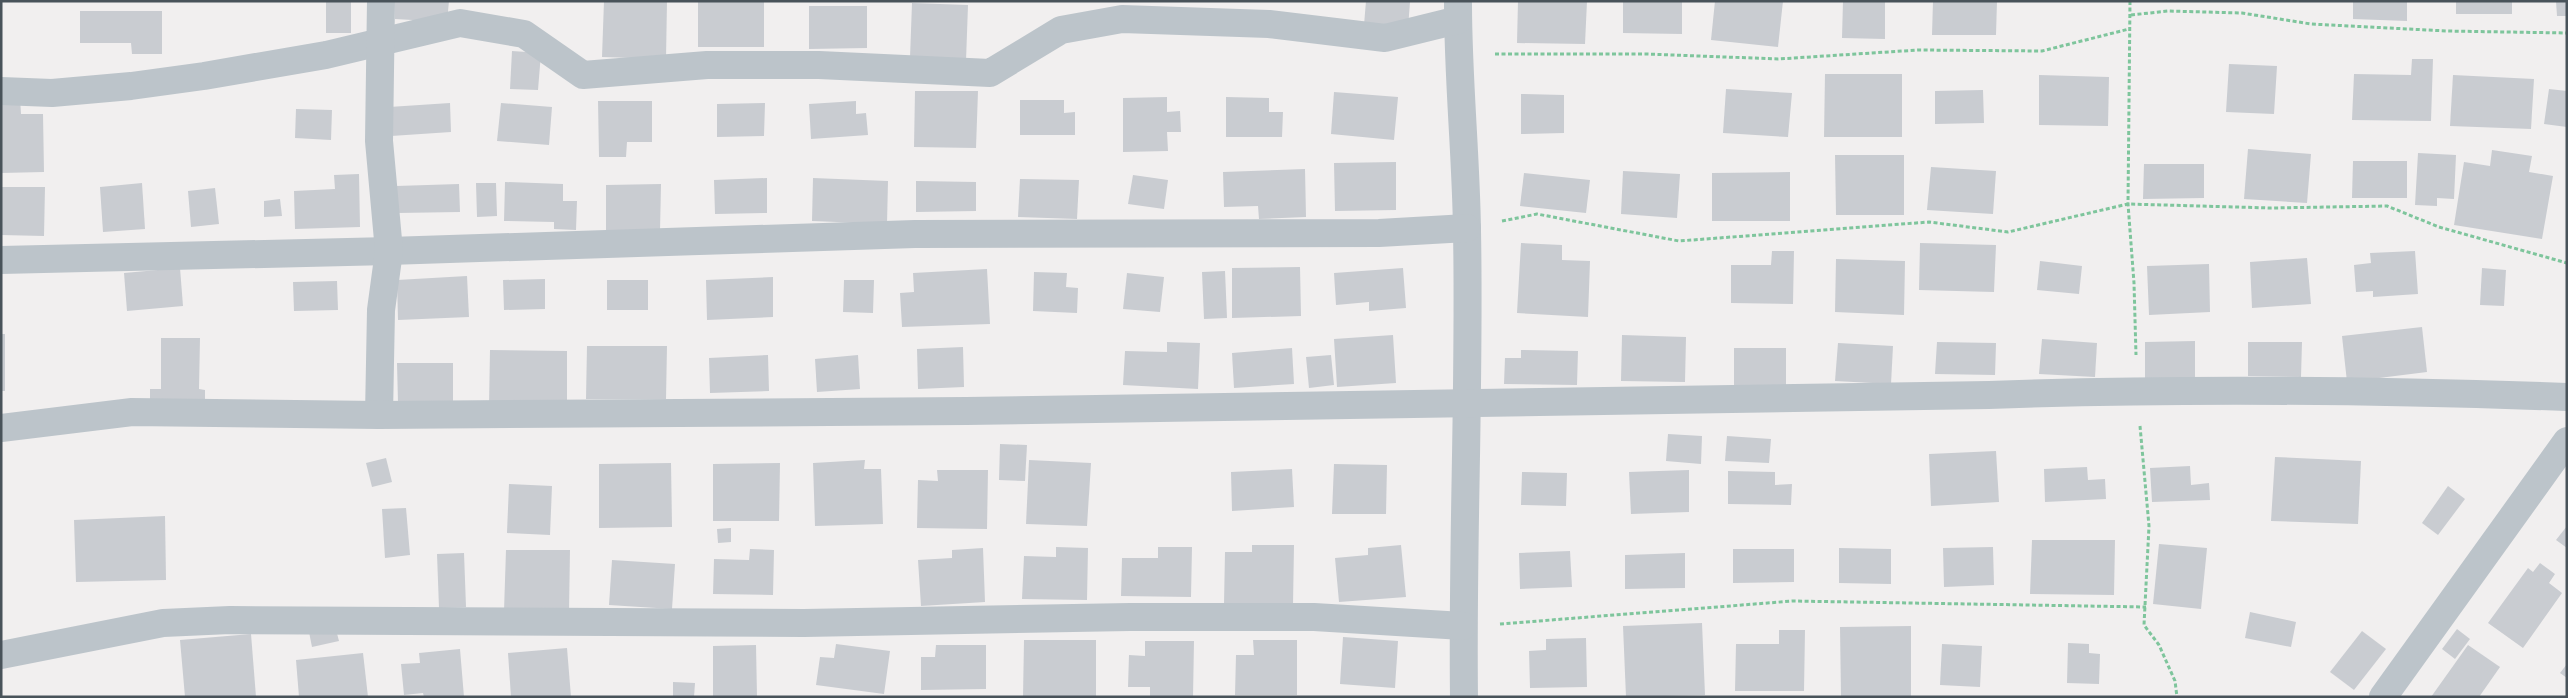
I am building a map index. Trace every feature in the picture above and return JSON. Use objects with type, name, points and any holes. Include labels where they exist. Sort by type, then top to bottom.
[{"type":"street","points":[[379,415],[381,310],[389,251],[379,140],[381,1]]},
{"type":"street","points":[[1,91],[52,93],[132,86],[326,55],[460,23],[524,34],[583,75],[707,65],[819,65],[990,73],[1061,30],[1122,20],[1269,24],[1385,38],[1458,11],[1458,54],[1467,228],[1468,402],[1463,626],[1464,697]]},
{"type":"street","points":[[1,260],[389,251],[915,234],[1379,233],[1467,228]]},
{"type":"street","points":[[1,428],[132,412],[379,415],[946,411],[1989,395],[2137,390],[2421,392],[2567,397]]},
{"type":"street","points":[[2383,697],[2567,441]]},
{"type":"street","points":[[1,655],[163,623],[230,620],[357,619],[813,623],[1130,617],[1314,617],[1463,626]]},
{"type":"path","points":[[2130,1],[2128,204],[2134,283],[2137,390],[2149,526],[2144,625],[2159,645],[2175,681],[2177,697]]},
{"type":"path","points":[[2131,14],[2168,11],[2242,13],[2311,24],[2447,31],[2567,33]]},
{"type":"path","points":[[1458,54],[1647,54],[1778,59],[1919,50],[2042,51],[2129,29]]},
{"type":"path","points":[[1467,228],[1537,214],[1679,241],[1929,222],[2008,232],[2128,204],[2271,208],[2386,206],[2439,227],[2567,263]]},
{"type":"path","points":[[1463,626],[1793,601],[2146,607]]},
{"type":"building","points":[[326,1],[351,1],[351,33],[326,33]]},
{"type":"building","points":[[395,1],[449,1],[447,22],[395,19]]},
{"type":"building","points":[[604,1],[667,1],[666,59],[602,57]]},
{"type":"building","points":[[698,1],[764,1],[764,47],[698,47]]},
{"type":"building","points":[[1366,1],[1410,2],[1408,28],[1364,25]]},
{"type":"building","points":[[1518,1],[1587,1],[1585,44],[1517,43]]},
{"type":"building","points":[[1623,1],[1682,1],[1682,34],[1623,33]]},
{"type":"building","points":[[1715,1],[1783,1],[1778,47],[1711,40]]},
{"type":"building","points":[[1843,1],[1885,1],[1885,39],[1842,38]]},
{"type":"building","points":[[1933,1],[1997,1],[1996,35],[1932,35]]},
{"type":"building","points":[[2353,1],[2407,1],[2407,21],[2353,19]]},
{"type":"building","points":[[2456,1],[2512,1],[2512,14],[2456,14]]},
{"type":"building","points":[[2556,1],[2567,1],[2567,16],[2557,16]]},
{"type":"building","points":[[912,3],[968,5],[966,61],[910,58]]},
{"type":"building","points":[[809,6],[867,6],[867,48],[809,49]]},
{"type":"building","points":[[80,11],[162,11],[162,54],[132,54],[131,43],[80,43]]},
{"type":"building","points":[[512,51],[541,53],[538,90],[510,89]]},
{"type":"building","points":[[2412,59],[2433,59],[2431,121],[2352,120],[2354,74],[2411,75]]},
{"type":"building","points":[[2229,64],[2277,66],[2274,114],[2226,112]]},
{"type":"building","points":[[1825,74],[1902,74],[1902,137],[1824,137]]},
{"type":"building","points":[[2039,75],[2109,77],[2108,126],[2039,125]]},
{"type":"building","points":[[2453,75],[2534,79],[2531,129],[2450,126]]},
{"type":"building","points":[[1726,89],[1792,93],[1788,137],[1723,133]]},
{"type":"building","points":[[2549,89],[2567,91],[2567,127],[2544,124]]},
{"type":"building","points":[[1983,90],[1984,123],[1935,124],[1935,91]]},
{"type":"building","points":[[915,91],[978,91],[976,148],[914,147]]},
{"type":"building","points":[[1334,92],[1398,97],[1394,140],[1331,134]]},
{"type":"building","points":[[1521,94],[1564,95],[1564,133],[1521,134]]},
{"type":"building","points":[[1167,97],[1167,112],[1180,111],[1181,132],[1167,132],[1168,151],[1123,152],[1123,98]]},
{"type":"building","points":[[1226,97],[1269,98],[1269,112],[1283,112],[1282,137],[1226,137]]},
{"type":"building","points":[[20,98],[21,114],[43,114],[44,172],[1,173],[1,99]]},
{"type":"building","points":[[1020,100],[1064,100],[1064,113],[1075,112],[1075,135],[1020,135]]},
{"type":"building","points":[[598,101],[652,101],[652,142],[627,142],[626,157],[599,157]]},
{"type":"building","points":[[856,101],[856,114],[866,113],[868,135],[811,139],[809,104]]},
{"type":"building","points":[[450,103],[451,132],[391,136],[389,107]]},
{"type":"building","points":[[501,103],[552,107],[549,145],[497,141]]},
{"type":"building","points":[[765,103],[764,136],[717,137],[717,104]]},
{"type":"building","points":[[296,109],[332,110],[331,140],[295,138]]},
{"type":"building","points":[[2248,149],[2311,154],[2307,203],[2244,199]]},
{"type":"building","points":[[2492,150],[2532,156],[2529,172],[2553,176],[2542,239],[2454,225],[2464,162],[2490,166]]},
{"type":"building","points":[[2418,153],[2456,155],[2454,199],[2437,198],[2437,206],[2415,205]]},
{"type":"building","points":[[1835,155],[1904,155],[1904,215],[1836,215]]},
{"type":"building","points":[[2353,161],[2407,161],[2407,198],[2352,198]]},
{"type":"building","points":[[1396,162],[1396,210],[1335,211],[1334,163]]},
{"type":"building","points":[[2144,164],[2204,164],[2204,198],[2143,199]]},
{"type":"building","points":[[1931,167],[1996,171],[1993,214],[1927,210]]},
{"type":"building","points":[[1305,169],[1306,217],[1259,219],[1258,206],[1224,207],[1223,172]]},
{"type":"building","points":[[1623,171],[1680,174],[1677,218],[1621,214]]},
{"type":"building","points":[[1790,172],[1790,221],[1712,221],[1712,173]]},
{"type":"building","points":[[1524,173],[1590,180],[1586,213],[1520,206]]},
{"type":"building","points":[[359,174],[360,227],[295,229],[294,191],[335,189],[334,175]]},
{"type":"building","points":[[1133,175],[1168,180],[1164,209],[1128,204]]},
{"type":"building","points":[[767,178],[767,213],[715,214],[714,180]]},
{"type":"building","points":[[813,178],[888,181],[887,224],[812,221]]},
{"type":"building","points":[[1020,179],[1079,180],[1077,219],[1018,217]]},
{"type":"building","points":[[916,181],[976,182],[976,211],[916,212]]},
{"type":"building","points":[[505,182],[563,184],[563,201],[577,201],[576,230],[554,229],[554,222],[504,221]]},
{"type":"building","points":[[142,183],[145,229],[103,232],[100,187]]},
{"type":"building","points":[[476,183],[496,183],[497,216],[477,217]]},
{"type":"building","points":[[459,184],[460,212],[397,213],[396,186]]},
{"type":"building","points":[[661,184],[660,231],[606,232],[606,185]]},
{"type":"building","points":[[1,187],[45,187],[44,236],[1,235]]},
{"type":"building","points":[[215,188],[219,224],[191,227],[188,191]]},
{"type":"building","points":[[280,199],[282,216],[264,217],[264,201]]},
{"type":"building","points":[[1521,243],[1562,245],[1562,260],[1590,261],[1588,317],[1517,313]]},
{"type":"building","points":[[1920,243],[1996,245],[1994,292],[1919,290]]},
{"type":"building","points":[[1772,251],[1794,251],[1793,304],[1731,303],[1731,265],[1771,265]]},
{"type":"building","points":[[2415,251],[2418,294],[2373,297],[2373,291],[2356,292],[2354,265],[2371,263],[2370,253]]},
{"type":"building","points":[[2307,258],[2311,304],[2252,308],[2250,262]]},
{"type":"building","points":[[1836,259],[1905,261],[1904,315],[1835,312]]},
{"type":"building","points":[[2040,261],[2082,266],[2079,294],[2037,290]]},
{"type":"building","points":[[2209,264],[2210,312],[2149,315],[2147,266]]},
{"type":"building","points":[[1300,267],[1301,316],[1232,318],[1232,268]]},
{"type":"building","points":[[180,268],[183,306],[127,311],[124,273]]},
{"type":"building","points":[[1403,268],[1406,308],[1369,311],[1369,302],[1336,305],[1334,273]]},
{"type":"building","points":[[2482,268],[2506,270],[2504,306],[2480,305]]},
{"type":"building","points":[[987,269],[990,324],[902,327],[900,293],[914,292],[913,273]]},
{"type":"building","points":[[1225,271],[1227,318],[1204,319],[1202,272]]},
{"type":"building","points":[[1034,272],[1067,273],[1066,287],[1078,288],[1077,313],[1033,311]]},
{"type":"building","points":[[1127,273],[1164,277],[1160,312],[1123,309]]},
{"type":"building","points":[[467,276],[469,317],[398,320],[397,280]]},
{"type":"building","points":[[773,277],[773,317],[707,320],[706,280]]},
{"type":"building","points":[[545,279],[545,309],[504,310],[503,280]]},
{"type":"building","points":[[607,280],[648,280],[648,310],[607,310]]},
{"type":"building","points":[[844,280],[874,280],[873,313],[843,312]]},
{"type":"building","points":[[337,281],[338,310],[294,311],[293,282]]},
{"type":"building","points":[[2422,327],[2427,372],[2347,382],[2342,336]]},
{"type":"building","points":[[1,334],[5,334],[5,391],[1,391]]},
{"type":"building","points":[[1393,335],[1396,383],[1337,387],[1334,339]]},
{"type":"building","points":[[1622,335],[1686,337],[1685,382],[1621,381]]},
{"type":"building","points":[[161,338],[200,338],[199,389],[205,390],[205,408],[150,408],[150,389],[161,389]]},
{"type":"building","points":[[2042,339],[2097,343],[2095,377],[2039,374]]},
{"type":"building","points":[[2195,341],[2195,378],[2145,379],[2145,342]]},
{"type":"building","points":[[1167,342],[1200,343],[1198,389],[1123,385],[1125,351],[1167,352]]},
{"type":"building","points":[[1937,342],[1996,343],[1995,375],[1935,374]]},
{"type":"building","points":[[2248,342],[2302,342],[2301,377],[2248,376]]},
{"type":"building","points":[[1838,343],[1893,346],[1891,384],[1835,381]]},
{"type":"building","points":[[587,346],[667,346],[666,399],[586,399]]},
{"type":"building","points":[[963,347],[964,387],[918,389],[917,349]]},
{"type":"building","points":[[1292,348],[1294,384],[1234,388],[1232,353]]},
{"type":"building","points":[[1734,348],[1786,348],[1786,386],[1734,386]]},
{"type":"building","points":[[490,350],[567,351],[567,407],[489,407]]},
{"type":"building","points":[[1521,350],[1578,351],[1577,385],[1504,384],[1505,358],[1521,358]]},
{"type":"building","points":[[768,355],[769,391],[710,393],[709,358]]},
{"type":"building","points":[[858,355],[860,389],[817,392],[815,359]]},
{"type":"building","points":[[1331,355],[1334,385],[1309,388],[1306,357]]},
{"type":"building","points":[[397,363],[453,363],[453,402],[398,403]]},
{"type":"building","points":[[1668,434],[1702,436],[1701,464],[1666,461]]},
{"type":"building","points":[[1727,436],[1771,439],[1769,463],[1725,461]]},
{"type":"building","points":[[1000,444],[1027,445],[1025,481],[999,480]]},
{"type":"building","points":[[1996,451],[1999,502],[1931,506],[1929,454]]},
{"type":"building","points":[[2275,457],[2361,461],[2358,524],[2271,521]]},
{"type":"building","points":[[386,458],[392,482],[372,487],[366,463]]},
{"type":"building","points":[[865,460],[864,469],[881,469],[883,524],[815,526],[813,463]]},
{"type":"building","points":[[1029,460],[1091,463],[1087,526],[1026,524]]},
{"type":"building","points":[[671,463],[672,527],[599,528],[599,464]]},
{"type":"building","points":[[780,463],[779,521],[713,521],[713,464]]},
{"type":"building","points":[[1334,464],[1387,465],[1386,514],[1332,514]]},
{"type":"building","points":[[2190,466],[2191,485],[2209,483],[2210,500],[2152,502],[2150,468]]},
{"type":"building","points":[[2087,467],[2088,480],[2105,479],[2106,499],[2045,502],[2044,469]]},
{"type":"building","points":[[1292,469],[1294,507],[1232,511],[1231,472]]},
{"type":"building","points":[[937,470],[988,470],[987,529],[917,528],[918,480],[938,481]]},
{"type":"building","points":[[1689,470],[1689,512],[1631,514],[1629,472]]},
{"type":"building","points":[[1728,471],[1775,472],[1775,485],[1792,484],[1791,505],[1728,504]]},
{"type":"building","points":[[1522,472],[1567,473],[1566,506],[1521,505]]},
{"type":"building","points":[[509,484],[552,486],[550,535],[507,533]]},
{"type":"building","points":[[2448,486],[2465,499],[2438,535],[2422,523]]},
{"type":"building","points":[[406,508],[410,555],[385,558],[382,509]]},
{"type":"building","points":[[165,516],[166,580],[76,582],[74,520]]},
{"type":"building","points":[[2567,526],[2567,548],[2556,540]]},
{"type":"building","points":[[731,528],[731,542],[718,543],[717,529]]},
{"type":"building","points":[[2032,540],[2115,540],[2114,595],[2030,594]]},
{"type":"building","points":[[2159,544],[2207,548],[2201,609],[2153,604]]},
{"type":"building","points":[[1252,545],[1294,545],[1293,605],[1224,604],[1225,552],[1252,552]]},
{"type":"building","points":[[1401,545],[1406,597],[1339,602],[1335,558],[1368,555],[1368,548]]},
{"type":"building","points":[[1056,547],[1088,548],[1087,600],[1022,599],[1024,556],[1056,557]]},
{"type":"building","points":[[1158,547],[1192,547],[1191,597],[1121,596],[1122,558],[1158,558]]},
{"type":"building","points":[[1993,547],[1994,585],[1944,587],[1943,548]]},
{"type":"building","points":[[983,548],[985,602],[921,606],[918,560],[952,558],[952,550]]},
{"type":"building","points":[[1839,548],[1891,549],[1891,584],[1839,583]]},
{"type":"building","points":[[750,549],[774,550],[773,595],[713,594],[714,559],[749,560]]},
{"type":"building","points":[[1733,549],[1794,549],[1794,582],[1733,583]]},
{"type":"building","points":[[506,550],[570,550],[569,612],[504,611]]},
{"type":"building","points":[[1570,551],[1572,587],[1520,589],[1519,553]]},
{"type":"building","points":[[464,553],[466,607],[439,608],[437,554]]},
{"type":"building","points":[[1685,553],[1685,588],[1625,589],[1625,555]]},
{"type":"building","points":[[612,560],[675,564],[672,609],[609,605]]},
{"type":"building","points":[[2540,563],[2555,574],[2549,583],[2562,593],[2523,648],[2488,623],[2528,568],[2533,572]]},
{"type":"building","points":[[2250,612],[2296,622],[2291,647],[2245,638]]},
{"type":"building","points":[[1702,623],[1705,695],[1626,697],[1623,626]]},
{"type":"building","points":[[335,626],[339,641],[312,647],[309,632]]},
{"type":"building","points":[[1911,626],[1911,697],[1841,697],[1840,627]]},
{"type":"building","points":[[2457,629],[2470,639],[2455,659],[2442,649]]},
{"type":"building","points":[[1779,630],[1805,630],[1804,691],[1735,691],[1736,644],[1779,644]]},
{"type":"building","points":[[2362,631],[2386,649],[2354,690],[2330,672]]},
{"type":"building","points":[[251,634],[256,697],[185,697],[180,640]]},
{"type":"building","points":[[1343,637],[1398,641],[1395,688],[1340,684]]},
{"type":"building","points":[[1586,638],[1587,687],[1530,688],[1529,651],[1546,650],[1546,639]]},
{"type":"building","points":[[1024,640],[1096,640],[1096,697],[1023,697]]},
{"type":"building","points":[[1253,640],[1297,640],[1297,695],[1235,695],[1236,655],[1254,655]]},
{"type":"building","points":[[1145,641],[1194,641],[1193,697],[1150,697],[1150,687],[1128,687],[1129,655],[1145,656]]},
{"type":"building","points":[[2068,643],[2089,644],[2089,653],[2100,654],[2099,684],[2067,683]]},
{"type":"building","points":[[836,644],[890,651],[884,694],[816,685],[820,657],[834,658]]},
{"type":"building","points":[[1942,644],[1982,646],[1980,687],[1940,685]]},
{"type":"building","points":[[756,645],[757,697],[713,697],[713,646]]},
{"type":"building","points":[[936,645],[986,645],[986,689],[921,690],[921,657],[935,657]]},
{"type":"building","points":[[2468,645],[2500,667],[2479,697],[2431,697]]},
{"type":"building","points":[[567,648],[571,697],[511,697],[508,653]]},
{"type":"building","points":[[460,649],[464,697],[424,697],[423,693],[404,695],[401,664],[420,663],[419,653]]},
{"type":"building","points":[[363,653],[368,697],[299,697],[296,660]]},
{"type":"building","points":[[2567,664],[2567,678],[2560,673]]},
{"type":"building","points":[[673,682],[695,683],[694,697],[673,697]]}]
